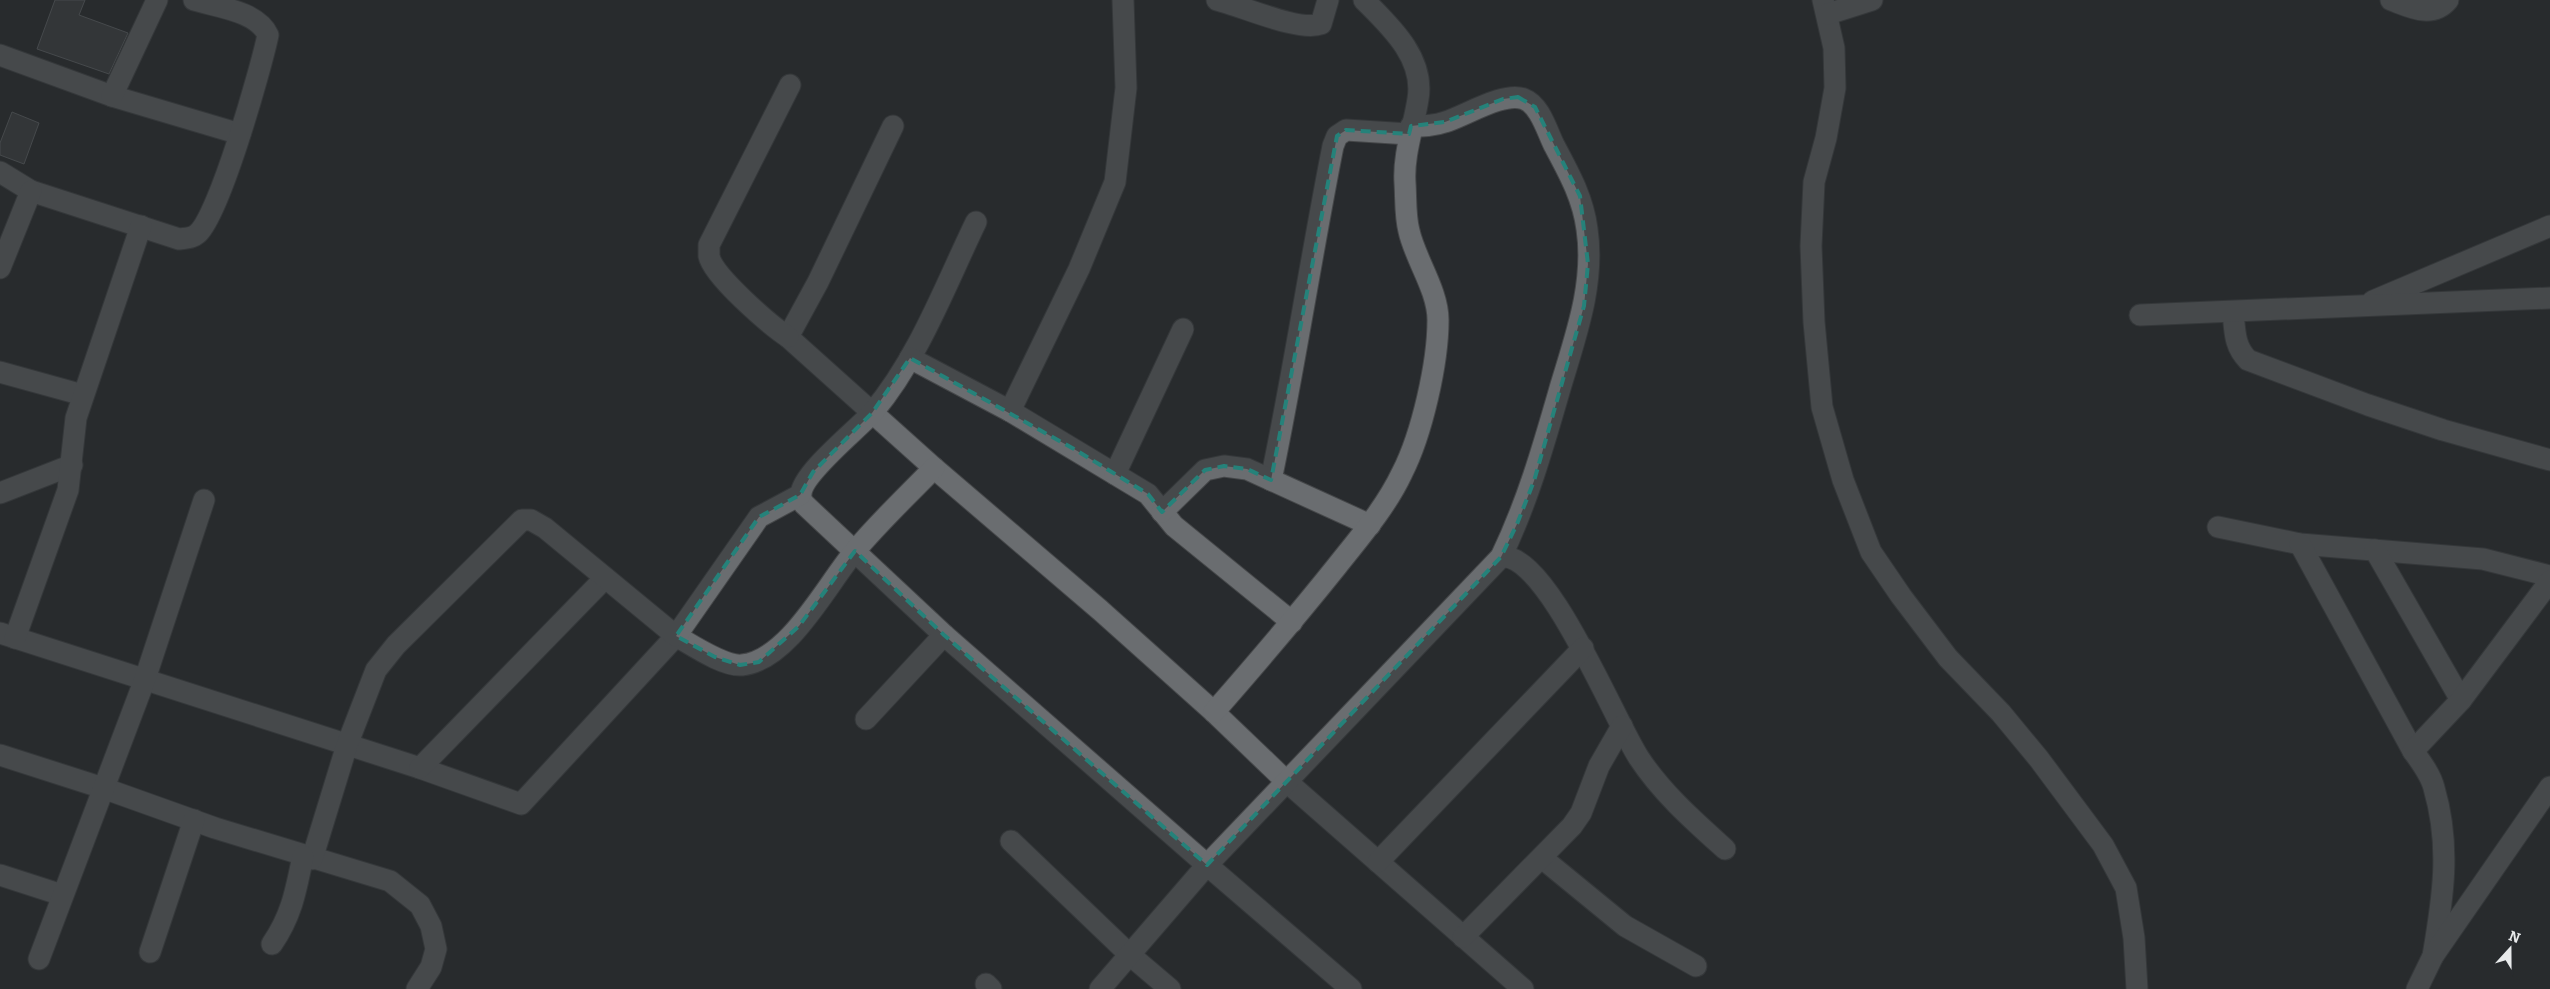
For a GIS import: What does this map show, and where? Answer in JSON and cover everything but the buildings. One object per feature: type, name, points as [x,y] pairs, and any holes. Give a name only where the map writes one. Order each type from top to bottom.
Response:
[{"type":"street","points":[[112,96],[157,0]]},
{"type":"street","points":[[0,172],[30,190],[179,239],[191,238],[198,234],[205,224],[227,172],[240,134],[268,35],[264,27],[256,19],[194,0]]},
{"type":"street","points":[[1010,411],[1075,278],[1115,182],[1126,88],[1123,0]]},
{"type":"street","points":[[1230,2],[1297,25],[1312,27],[1321,24],[1328,0]]},
{"type":"street","points":[[1214,712],[1292,622],[1370,525],[1402,473],[1419,428],[1433,368],[1438,318],[1428,280],[1409,232],[1404,179],[1410,130],[1418,98],[1419,75],[1398,34],[1364,0]]},
{"type":"street","points":[[1872,0],[1825,7],[1834,48],[1835,88],[1826,138],[1814,182],[1811,246],[1814,322],[1822,407],[1843,480],[1871,552],[1901,596],[1948,658],[2001,713],[2039,759],[2103,845],[2126,888],[2134,938],[2137,989]]},
{"type":"street","points":[[2391,0],[2425,11],[2436,10],[2448,0]]},
{"type":"street","points":[[0,55],[112,96],[240,134]]},
{"type":"street","points":[[790,85],[709,245],[709,258],[717,271],[766,323],[788,337],[934,468],[1214,712],[1286,781],[1523,989]]},
{"type":"street","points":[[1100,989],[1207,865],[1501,557],[1517,524],[1534,481],[1584,306],[1588,264],[1587,230],[1580,196],[1535,107],[1526,99],[1518,97],[1503,99],[1432,126],[1410,130],[1346,130],[1337,136],[1333,146],[1307,277],[1287,406],[1271,480]]},
{"type":"street","points":[[788,337],[818,282],[893,126]]},
{"type":"street","points":[[0,268],[4,244],[30,190]]},
{"type":"street","points":[[976,222],[899,379],[872,413],[813,472],[802,487],[800,495],[804,504],[944,635],[1351,989]]},
{"type":"street","points":[[141,226],[76,418],[68,490],[7,636],[420,768],[521,804],[676,636],[759,517],[800,495]]},
{"type":"street","points":[[2359,306],[2550,226]]},
{"type":"street","points":[[2140,315],[2550,298]]},
{"type":"street","points":[[2233,312],[2235,341],[2240,352],[2248,360],[2368,405],[2443,430],[2550,460]]},
{"type":"street","points":[[1114,474],[1183,328]]},
{"type":"street","points":[[910,358],[1010,411],[1148,494],[1174,526],[1292,622]]},
{"type":"street","points":[[0,372],[84,395]]},
{"type":"street","points":[[0,494],[72,465]]},
{"type":"street","points":[[1162,512],[1205,470],[1224,466],[1247,469],[1370,525]]},
{"type":"street","points":[[272,944],[285,925],[291,910],[307,857],[346,745],[365,693],[376,670],[391,651],[522,520],[531,520],[545,528],[676,636],[714,657],[740,665],[759,662],[799,626],[855,551],[934,468]]},
{"type":"street","points":[[39,959],[145,679],[204,500]]},
{"type":"street","points":[[2218,527],[2300,544],[2483,559],[2550,576]]},
{"type":"street","points":[[2300,544],[2434,787],[2444,838],[2444,892],[2433,956]]},
{"type":"street","points":[[2375,550],[2461,700]]},
{"type":"street","points":[[1501,557],[1508,556],[1518,559],[1531,570],[1583,648],[1638,758],[1676,804],[1725,849]]},
{"type":"street","points":[[420,768],[605,578]]},
{"type":"street","points":[[2413,752],[2461,700],[2550,581]]},
{"type":"street","points":[[866,719],[944,635]]},
{"type":"street","points":[[1378,862],[1583,648]]},
{"type":"street","points":[[1463,937],[1572,826],[1581,813],[1599,766],[1622,726]]},
{"type":"street","points":[[0,755],[307,857],[390,882],[420,905],[431,926],[436,949],[431,967],[417,989]]},
{"type":"street","points":[[2417,989],[2433,956],[2550,787]]},
{"type":"street","points":[[150,952],[194,820]]},
{"type":"street","points":[[1011,841],[1130,955],[1170,989]]},
{"type":"street","points":[[1542,858],[1625,926],[1696,966]]},
{"type":"street","points":[[0,875],[62,895]]},
{"type":"highlighted area","points":[[1518,97],[1535,107],[1580,196],[1588,264],[1584,306],[1534,481],[1517,524],[1501,557],[1207,865],[944,635],[855,551],[799,626],[759,662],[740,665],[715,657],[676,636],[759,517],[800,495],[813,472],[872,413],[910,358],[1074,449],[1148,494],[1162,512],[1205,470],[1224,466],[1247,469],[1271,480],[1337,136],[1346,130],[1409,134],[1411,126],[1445,122],[1503,99]]}]
